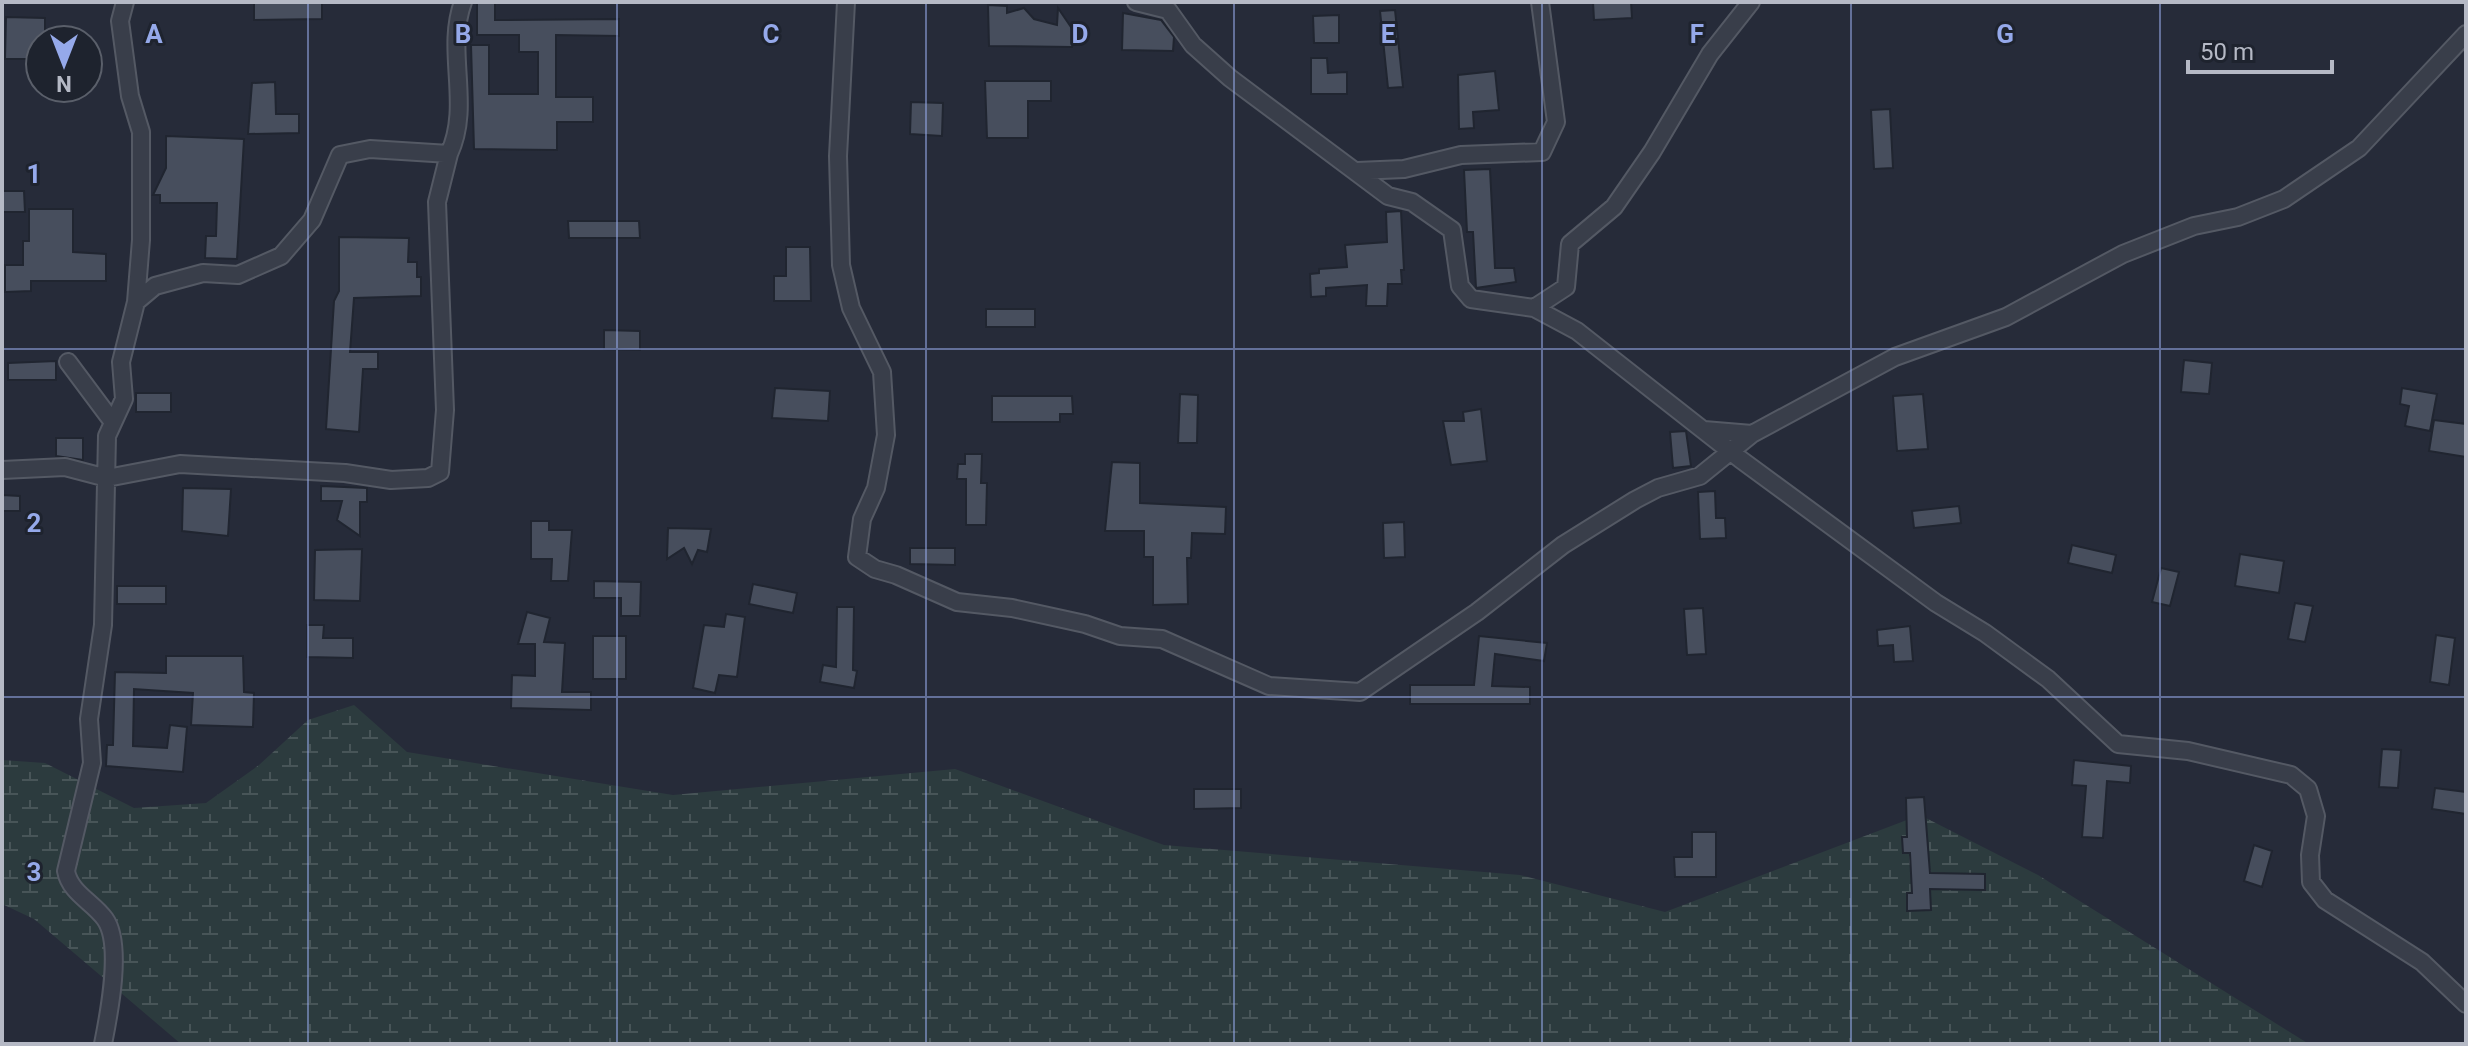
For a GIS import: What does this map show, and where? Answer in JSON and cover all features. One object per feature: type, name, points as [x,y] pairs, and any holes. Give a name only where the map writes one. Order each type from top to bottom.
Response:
[{"type":"street","points":[[103,1044],[114,948],[113,931],[104,917],[68,883],[66,871],[92,763],[89,719],[103,625],[107,436],[124,399],[121,362],[136,302],[141,144],[139,118],[130,96],[120,21],[125,2]]},
{"type":"street","points":[[2,470],[65,467],[107,478],[180,464],[345,473],[391,480],[428,478],[440,472],[445,410],[437,202],[459,129],[455,39],[463,2]]},
{"type":"street","points":[[846,2],[838,156],[841,265],[851,308],[882,372],[886,435],[876,488],[862,519],[857,557],[875,569],[957,602],[1012,608],[1085,624],[1120,636],[1162,639],[1269,686],[1355,694],[1477,612],[1563,545],[1646,494],[1700,476],[1752,434],[1895,357],[2006,317],[2123,254],[2194,226],[2238,217],[2284,199],[2359,148],[2466,34]]},
{"type":"street","points":[[1136,2],[1168,10],[1193,45],[1230,78],[1388,196],[1412,202],[1452,230],[1460,286],[1471,299],[1534,308],[1577,331],[1731,451],[1936,603],[1985,633],[2048,679],[2118,744],[2188,751],[2291,775],[2308,789],[2316,816],[2310,855],[2311,882],[2325,900],[2422,962],[2466,1004]]},
{"type":"street","points":[[1357,171],[1404,169],[1461,155],[1542,152],[1556,122],[1540,2]]},
{"type":"street","points":[[1534,308],[1566,287],[1570,244],[1614,207],[1652,152],[1710,54],[1751,2]]},
{"type":"street","points":[[136,302],[155,286],[203,273],[238,275],[281,256],[312,220],[340,155],[370,149],[449,154]]},
{"type":"street","points":[[68,362],[112,421]]},
{"type":"street","points":[[1704,430],[1752,434]]},
{"type":"green space","points":[[354,705],[407,752],[673,795],[955,769],[1164,845],[1520,875],[1665,912],[1920,815],[2038,875],[2309,1044],[181,1044],[34,919],[2,904],[2,760],[45,763],[134,808],[206,803],[259,765],[308,720]]},
{"type":"building","points":[[254,2],[322,2],[322,19],[254,20]]},
{"type":"building","points":[[477,2],[495,2],[495,20],[619,19],[619,36],[556,35],[556,97],[593,97],[593,122],[557,122],[557,150],[474,149],[471,45],[489,45],[489,94],[538,94],[538,52],[519,52],[519,35],[477,35]]},
{"type":"building","points":[[1593,2],[1631,2],[1632,18],[1594,20]]},
{"type":"building","points":[[988,5],[1007,6],[1007,13],[1024,8],[1034,19],[1057,25],[1058,8],[1075,33],[1072,47],[989,46]]},
{"type":"building","points":[[1395,10],[1403,87],[1388,88],[1380,11]]},
{"type":"building","points":[[1123,13],[1161,20],[1174,37],[1173,51],[1122,50]]},
{"type":"building","points":[[1339,15],[1339,43],[1314,43],[1313,16]]},
{"type":"building","points":[[6,17],[45,18],[45,24],[24,24],[24,59],[5,59]]},
{"type":"building","points":[[1311,58],[1327,58],[1328,73],[1347,72],[1347,94],[1311,94]]},
{"type":"building","points":[[1495,71],[1499,110],[1473,112],[1474,128],[1459,129],[1458,75]]},
{"type":"building","points":[[985,81],[1051,81],[1051,101],[1028,101],[1028,138],[987,138]]},
{"type":"building","points":[[275,82],[276,114],[299,114],[299,133],[248,134],[252,83]]},
{"type":"building","points":[[911,102],[943,103],[942,136],[910,134]]},
{"type":"building","points":[[1890,109],[1893,168],[1874,169],[1871,110]]},
{"type":"building","points":[[166,136],[244,139],[237,259],[205,258],[206,236],[216,236],[217,203],[160,203],[160,195],[153,195],[166,168]]},
{"type":"building","points":[[1490,169],[1495,268],[1514,268],[1516,282],[1476,288],[1473,232],[1467,232],[1464,170]]},
{"type":"building","points":[[2,191],[24,191],[25,212],[2,212]]},
{"type":"building","points":[[29,209],[73,209],[73,252],[106,254],[106,281],[31,281],[31,291],[5,292],[5,265],[23,265],[23,241],[29,241]]},
{"type":"building","points":[[1401,211],[1402,284],[1388,284],[1387,306],[1366,306],[1367,285],[1326,288],[1326,296],[1311,297],[1310,274],[1319,273],[1319,269],[1347,267],[1345,245],[1387,242],[1386,212]]},
{"type":"building","points":[[568,221],[639,221],[640,238],[569,238]]},
{"type":"building","points":[[339,237],[409,238],[408,262],[417,262],[417,277],[421,277],[421,296],[354,298],[350,352],[378,352],[378,369],[363,369],[359,432],[326,429],[334,301],[339,291]]},
{"type":"building","points":[[786,247],[810,247],[811,301],[774,301],[774,276],[786,276]]},
{"type":"building","points":[[986,309],[1035,309],[1035,327],[986,327]]},
{"type":"building","points":[[604,330],[640,331],[640,350],[604,349]]},
{"type":"building","points":[[2184,360],[2212,363],[2209,394],[2181,392]]},
{"type":"building","points":[[56,361],[56,380],[8,380],[8,363]]},
{"type":"building","points":[[775,388],[830,391],[828,421],[772,418]]},
{"type":"building","points":[[2402,388],[2437,394],[2430,431],[2405,426],[2409,406],[2400,404]]},
{"type":"building","points":[[136,393],[171,393],[171,412],[136,412]]},
{"type":"building","points":[[1180,394],[1198,395],[1197,443],[1178,443]]},
{"type":"building","points":[[1923,394],[1928,449],[1897,451],[1893,396]]},
{"type":"building","points":[[992,396],[1072,396],[1073,414],[1060,414],[1060,422],[992,422]]},
{"type":"building","points":[[1481,409],[1487,461],[1451,465],[1443,421],[1464,421],[1463,412]]},
{"type":"building","points":[[2434,420],[2466,424],[2466,457],[2429,451]]},
{"type":"building","points":[[1686,431],[1691,466],[1673,468],[1670,432]]},
{"type":"building","points":[[56,438],[83,438],[83,460],[56,456]]},
{"type":"building","points":[[965,454],[982,454],[981,483],[987,483],[986,525],[966,525],[966,479],[957,479],[958,464],[965,464]]},
{"type":"building","points":[[1112,462],[1140,463],[1140,503],[1226,507],[1225,534],[1192,533],[1191,558],[1187,558],[1188,604],[1153,605],[1153,557],[1144,557],[1144,531],[1105,531]]},
{"type":"building","points":[[321,486],[367,488],[367,502],[360,502],[360,536],[337,520],[342,501],[321,501]]},
{"type":"building","points":[[183,488],[231,489],[228,536],[182,531]]},
{"type":"building","points":[[1715,491],[1716,518],[1725,518],[1726,538],[1700,539],[1698,492]]},
{"type":"building","points":[[2,495],[20,496],[20,511],[2,511]]},
{"type":"building","points":[[1959,506],[1961,523],[1914,528],[1912,511]]},
{"type":"building","points":[[531,521],[549,521],[549,530],[572,530],[568,581],[551,581],[552,559],[531,559]]},
{"type":"building","points":[[1404,522],[1405,557],[1384,558],[1383,523]]},
{"type":"building","points":[[668,528],[711,529],[707,552],[698,550],[692,564],[684,548],[667,559]]},
{"type":"building","points":[[2072,545],[2116,555],[2112,573],[2068,563]]},
{"type":"building","points":[[910,548],[955,548],[955,565],[910,564]]},
{"type":"building","points":[[362,549],[360,601],[314,600],[315,550]]},
{"type":"building","points":[[2240,554],[2284,561],[2279,593],[2235,586]]},
{"type":"building","points":[[2161,568],[2179,572],[2170,606],[2152,602]]},
{"type":"building","points":[[594,581],[641,582],[640,616],[621,616],[621,598],[594,598]]},
{"type":"building","points":[[753,584],[797,593],[793,613],[749,604]]},
{"type":"building","points":[[117,586],[166,586],[166,604],[117,604]]},
{"type":"building","points":[[2295,603],[2313,606],[2305,642],[2288,639]]},
{"type":"building","points":[[837,607],[854,607],[853,670],[857,671],[854,688],[820,682],[823,665],[836,667]]},
{"type":"building","points":[[1703,608],[1706,654],[1687,655],[1684,609]]},
{"type":"building","points":[[527,612],[550,618],[544,642],[565,643],[562,692],[591,692],[591,710],[511,708],[512,675],[535,676],[535,644],[518,644]]},
{"type":"building","points":[[726,614],[745,617],[737,677],[719,675],[715,693],[693,688],[704,625],[724,627]]},
{"type":"building","points":[[307,625],[324,625],[323,638],[353,638],[353,658],[307,657]]},
{"type":"building","points":[[1910,626],[1913,661],[1894,662],[1893,645],[1878,646],[1877,630]]},
{"type":"building","points":[[2436,635],[2455,638],[2449,685],[2430,682]]},
{"type":"building","points":[[593,636],[626,636],[626,679],[593,679]]},
{"type":"building","points":[[1479,636],[1547,643],[1544,661],[1495,654],[1492,686],[1530,687],[1530,704],[1410,704],[1410,685],[1474,685]]},
{"type":"building","points":[[166,656],[243,656],[244,692],[254,693],[253,727],[191,725],[193,693],[134,689],[133,746],[167,748],[170,725],[187,727],[183,772],[106,766],[107,745],[113,745],[115,672],[166,673]]},
{"type":"building","points":[[2382,749],[2401,750],[2398,788],[2379,787]]},
{"type":"building","points":[[2074,760],[2131,766],[2130,783],[2107,781],[2103,838],[2082,837],[2086,786],[2072,785]]},
{"type":"building","points":[[2435,788],[2466,792],[2466,814],[2432,809]]},
{"type":"building","points":[[1194,789],[1241,789],[1241,808],[1194,809]]},
{"type":"building","points":[[1924,797],[1930,873],[1985,874],[1985,890],[1930,889],[1931,910],[1907,911],[1907,893],[1912,893],[1910,853],[1903,853],[1902,837],[1907,837],[1906,798]]},
{"type":"building","points":[[1692,832],[1716,832],[1716,877],[1675,877],[1674,857],[1692,857]]},
{"type":"building","points":[[2254,845],[2272,851],[2262,887],[2244,881]]}]
